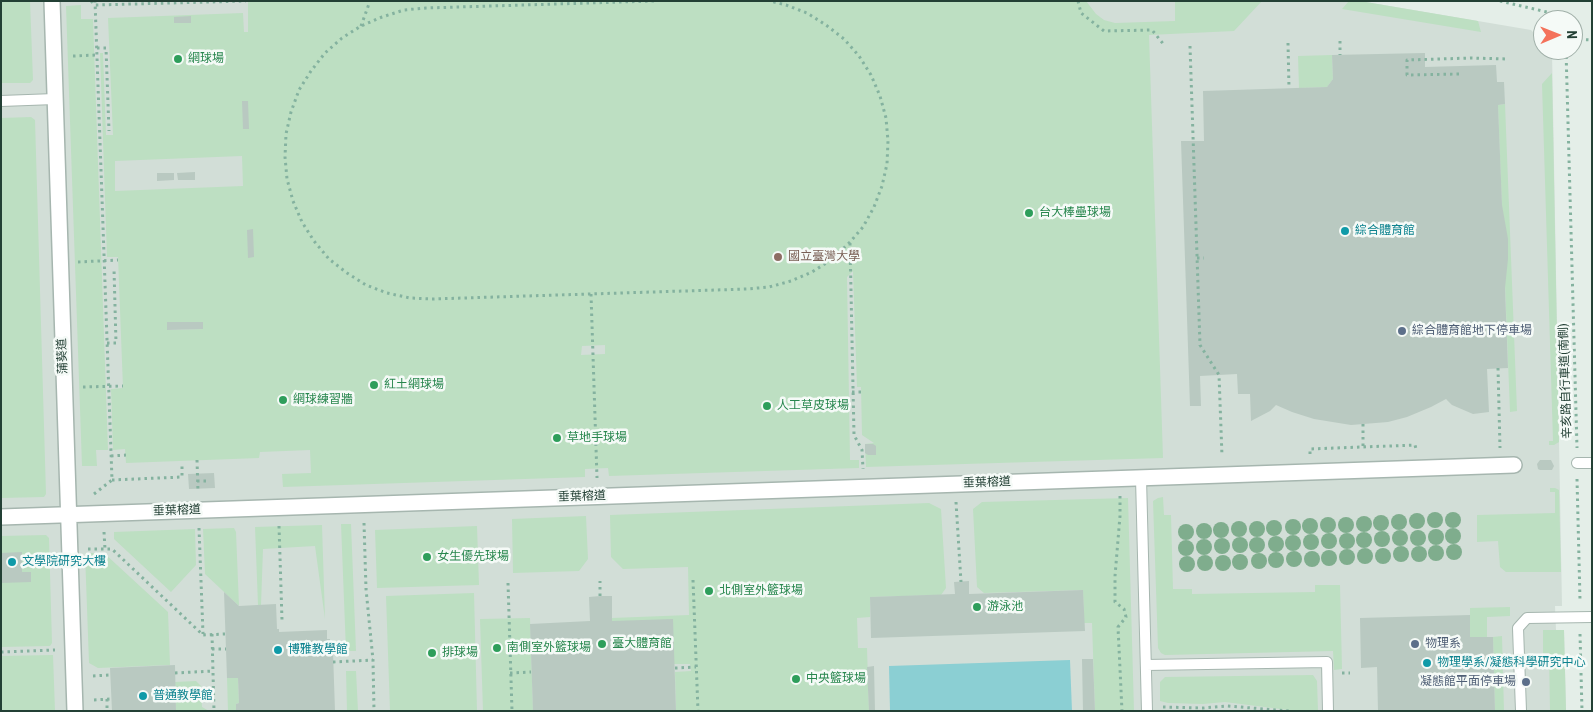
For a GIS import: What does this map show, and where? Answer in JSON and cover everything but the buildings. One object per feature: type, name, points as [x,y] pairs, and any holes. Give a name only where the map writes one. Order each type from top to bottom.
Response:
[{"type":"street","name":"蒲葵道","points":[[52,1],[75,711]]},
{"type":"street","name":"垂葉榕道","points":[[1,517],[1508,465]]},
{"type":"lane","points":[[1,101],[55,99]]},
{"type":"lane","points":[[1577,463],[1592,463]]},
{"type":"lane","points":[[1141,478],[1147,708]]},
{"type":"lane","points":[[1521,711],[1518,628],[1527,618],[1592,617]]},
{"type":"lane","points":[[1146,665],[1326,662],[1328,711]]},
{"type":"path","points":[[91,1],[95,3],[246,1]]},
{"type":"path","points":[[361,26],[370,1]]},
{"type":"path","points":[[654,1],[548,3],[404,10],[382,16],[342,38],[315,65],[299,90],[286,134],[285,157],[287,179],[293,201],[302,222],[314,241],[335,264],[366,285],[410,298],[432,299],[747,289],[769,287],[791,281],[812,272],[831,260],[850,242],[874,207],[886,171],[888,141],[886,118],[880,96],[871,75],[859,56],[844,39],[807,13],[770,1]]},
{"type":"path","points":[[1078,1],[1081,13],[1104,30],[1152,30],[1165,46]]},
{"type":"path","points":[[1500,1],[1520,3],[1541,10]]},
{"type":"path","points":[[95,3],[112,480]]},
{"type":"path","points":[[1340,42],[1340,55]]},
{"type":"path","points":[[1288,43],[1289,88]]},
{"type":"path","points":[[1190,46],[1200,345],[1219,375],[1222,475]]},
{"type":"path","points":[[97,48],[106,48],[109,130]]},
{"type":"path","points":[[1460,74],[1408,75],[1407,60],[1508,59]]},
{"type":"path","name":"辛亥路自行車道(南側)","points":[[1566,60],[1582,711]]},
{"type":"path","points":[[850,242],[854,435],[862,450],[863,487]]},
{"type":"path","points":[[1197,258],[1204,258]]},
{"type":"path","points":[[60,262],[118,260]]},
{"type":"path","points":[[107,343],[116,343],[114,269]]},
{"type":"path","points":[[591,294],[598,496]]},
{"type":"path","points":[[1498,368],[1508,465]]},
{"type":"path","points":[[64,388],[123,386]]},
{"type":"path","points":[[852,392],[861,392]]},
{"type":"path","points":[[1363,424],[1364,447]]},
{"type":"path","points":[[1318,449],[1408,446]]},
{"type":"path","points":[[111,456],[126,455]]},
{"type":"path","points":[[197,460],[203,635]]},
{"type":"path","points":[[69,514],[112,480],[182,477],[182,466]]},
{"type":"path","points":[[1119,478],[1120,516],[1115,576],[1115,602],[1124,609],[1126,617],[1118,627],[1122,711]]},
{"type":"path","points":[[198,481],[210,481]]},
{"type":"path","points":[[955,484],[961,582]]},
{"type":"path","points":[[364,505],[366,589],[373,660],[374,711]]},
{"type":"path","points":[[279,526],[282,620]]},
{"type":"path","points":[[70,550],[112,549],[203,635],[225,634]]},
{"type":"path","points":[[694,580],[698,711]]},
{"type":"path","points":[[600,581],[600,596]]},
{"type":"path","points":[[508,583],[512,711]]},
{"type":"path","points":[[212,634],[214,711]]},
{"type":"path","points":[[212,649],[226,649]]},
{"type":"path","points":[[1,652],[73,650]]},
{"type":"path","points":[[333,662],[373,660]]},
{"type":"path","points":[[674,668],[696,667]]},
{"type":"path","points":[[175,673],[213,671]]},
{"type":"path","points":[[510,673],[531,672]]},
{"type":"path","points":[[107,699],[107,711]]},
{"type":"path","points":[[1147,708],[1227,706],[1289,711]]},
{"type":"shaded area","name":"國立臺灣大學","points":[[1,1],[1360,1],[1531,30],[1533,32],[1533,60],[1552,60],[1562,606],[1555,606],[1556,630],[1564,630],[1566,711],[1,711]]},
{"type":"green space","points":[[1,1],[30,1],[33,80],[30,83],[1,83]]},
{"type":"green space","points":[[248,1],[1086,1],[1096,14],[1104,20],[1115,23],[1175,21],[1175,1],[1262,1],[1234,31],[1149,35],[1163,458],[866,467],[865,444],[874,443],[862,435],[861,387],[857,387],[853,271],[847,277],[850,460],[859,460],[859,468],[609,476],[608,468],[585,469],[585,477],[283,487],[282,474],[311,473],[310,450],[260,452],[259,458],[126,463],[125,449],[113,450],[111,389],[123,388],[118,257],[107,257],[100,53],[103,53],[106,135],[113,135],[108,18],[243,13],[244,32],[248,32]],"holes":[[[242,156],[243,186],[115,191],[115,161]],[[167,322],[203,322],[203,329],[168,330]],[[605,345],[605,354],[581,355],[582,346]]]},
{"type":"green space","points":[[1349,1],[1360,1],[1478,21],[1481,32],[1342,9]]},
{"type":"green space","points":[[81,5],[81,19],[93,19],[108,450],[96,450],[97,466],[82,466],[66,6]]},
{"type":"green space","points":[[1332,55],[1333,79],[1327,87],[1299,88],[1298,56]]},
{"type":"green space","points":[[1552,73],[1559,442],[1549,445],[1549,441],[1553,441],[1542,84]]},
{"type":"green space","points":[[1505,104],[1517,411],[1510,412],[1498,105]]},
{"type":"green space","points":[[31,117],[35,120],[46,494],[44,497],[1,498],[1,118]]},
{"type":"green space","points":[[1550,488],[1559,490],[1561,572],[1506,572],[1500,567],[1498,541],[1477,542],[1477,515],[1555,513],[1555,492],[1550,492]]},
{"type":"green space","points":[[1163,497],[1164,515],[1171,515],[1173,589],[1192,589],[1192,594],[1315,592],[1315,585],[1340,585],[1342,669],[1334,670],[1333,651],[1165,655],[1161,653],[1158,648],[1153,501]]},
{"type":"green space","points":[[1128,498],[1134,711],[1095,711],[1092,623],[1084,623],[1083,590],[984,593],[977,587],[973,509],[982,502]]},
{"type":"green space","points":[[929,503],[941,509],[946,588],[941,595],[870,597],[870,617],[857,618],[858,648],[867,648],[869,711],[676,711],[675,672],[691,671],[690,664],[674,664],[612,621],[612,618],[689,615],[688,567],[623,569],[611,557],[610,515]]},
{"type":"green space","points":[[586,516],[588,559],[579,571],[513,573],[512,519]]},
{"type":"green space","points":[[341,524],[351,524],[356,651],[346,651]]},
{"type":"green space","points":[[322,525],[325,619],[315,546],[263,549],[261,605],[258,605],[255,527]]},
{"type":"green space","name":"女生優先球場","points":[[477,526],[479,585],[377,588],[375,530]]},
{"type":"green space","points":[[234,528],[236,532],[239,606],[205,574],[203,529]]},
{"type":"green space","points":[[195,529],[196,565],[171,592],[114,539],[114,532]]},
{"type":"green space","points":[[46,535],[49,538],[52,643],[50,646],[1,647],[1,536]]},
{"type":"green space","points":[[85,553],[104,553],[168,612],[170,665],[98,668],[89,663]]},
{"type":"green space","name":"排球場","points":[[474,593],[477,711],[390,711],[386,596]]},
{"type":"green space","points":[[1510,607],[1510,616],[1487,617],[1487,637],[1470,637],[1470,608]]},
{"type":"green space","name":"南側室外籃球場","points":[[530,618],[533,711],[483,711],[480,619]]},
{"type":"green space","points":[[1543,630],[1564,630],[1566,711],[1550,711],[1549,653],[1543,653]]},
{"type":"green space","points":[[1502,636],[1504,711],[1495,711],[1493,637]]},
{"type":"green space","points":[[53,655],[55,711],[1,711],[1,656]]},
{"type":"green space","points":[[346,671],[356,671],[358,711],[347,711]]},
{"type":"green space","points":[[1313,675],[1317,681],[1318,711],[1296,711],[1225,702],[1203,704],[1160,701],[1160,682],[1165,677]]},
{"type":"green space","points":[[227,678],[238,678],[239,703],[236,704],[236,711],[228,711]]},
{"type":"green space","points":[[196,681],[201,686],[202,707],[209,711],[176,711],[175,682]]},
{"type":"water","points":[[1070,660],[1072,711],[890,711],[889,666]]},
{"type":"place","name":"網球場","points":[[178,59]]},
{"type":"place","name":"台大棒壘球場","points":[[1029,213]]},
{"type":"place","name":"綜合體育館","points":[[1345,231]]},
{"type":"place","name":"國立臺灣大學","points":[[778,257]]},
{"type":"place","name":"綜合體育館地下停車場","points":[[1402,331]]},
{"type":"place","name":"紅土網球場","points":[[374,385]]},
{"type":"place","name":"網球練習牆","points":[[283,400]]},
{"type":"place","name":"人工草皮球場","points":[[767,406]]},
{"type":"place","name":"草地手球場","points":[[557,438]]},
{"type":"place","name":"女生優先球場","points":[[427,557]]},
{"type":"place","name":"文學院研究大樓","points":[[12,562]]},
{"type":"place","name":"北側室外籃球場","points":[[709,591]]},
{"type":"place","name":"游泳池","points":[[977,607]]},
{"type":"place","name":"臺大體育館","points":[[602,644]]},
{"type":"place","name":"物理系","points":[[1415,644]]},
{"type":"place","name":"南側室外籃球場","points":[[497,648]]},
{"type":"place","name":"博雅教學館","points":[[278,650]]},
{"type":"place","name":"排球場","points":[[432,653]]},
{"type":"place","name":"物理學系/凝態科學研究中心","points":[[1427,663]]},
{"type":"place","name":"中央籃球場","points":[[796,679]]},
{"type":"place","name":"凝態館平面停車場","points":[[1526,682]]},
{"type":"place","name":"普通教學館","points":[[143,696]]}]
